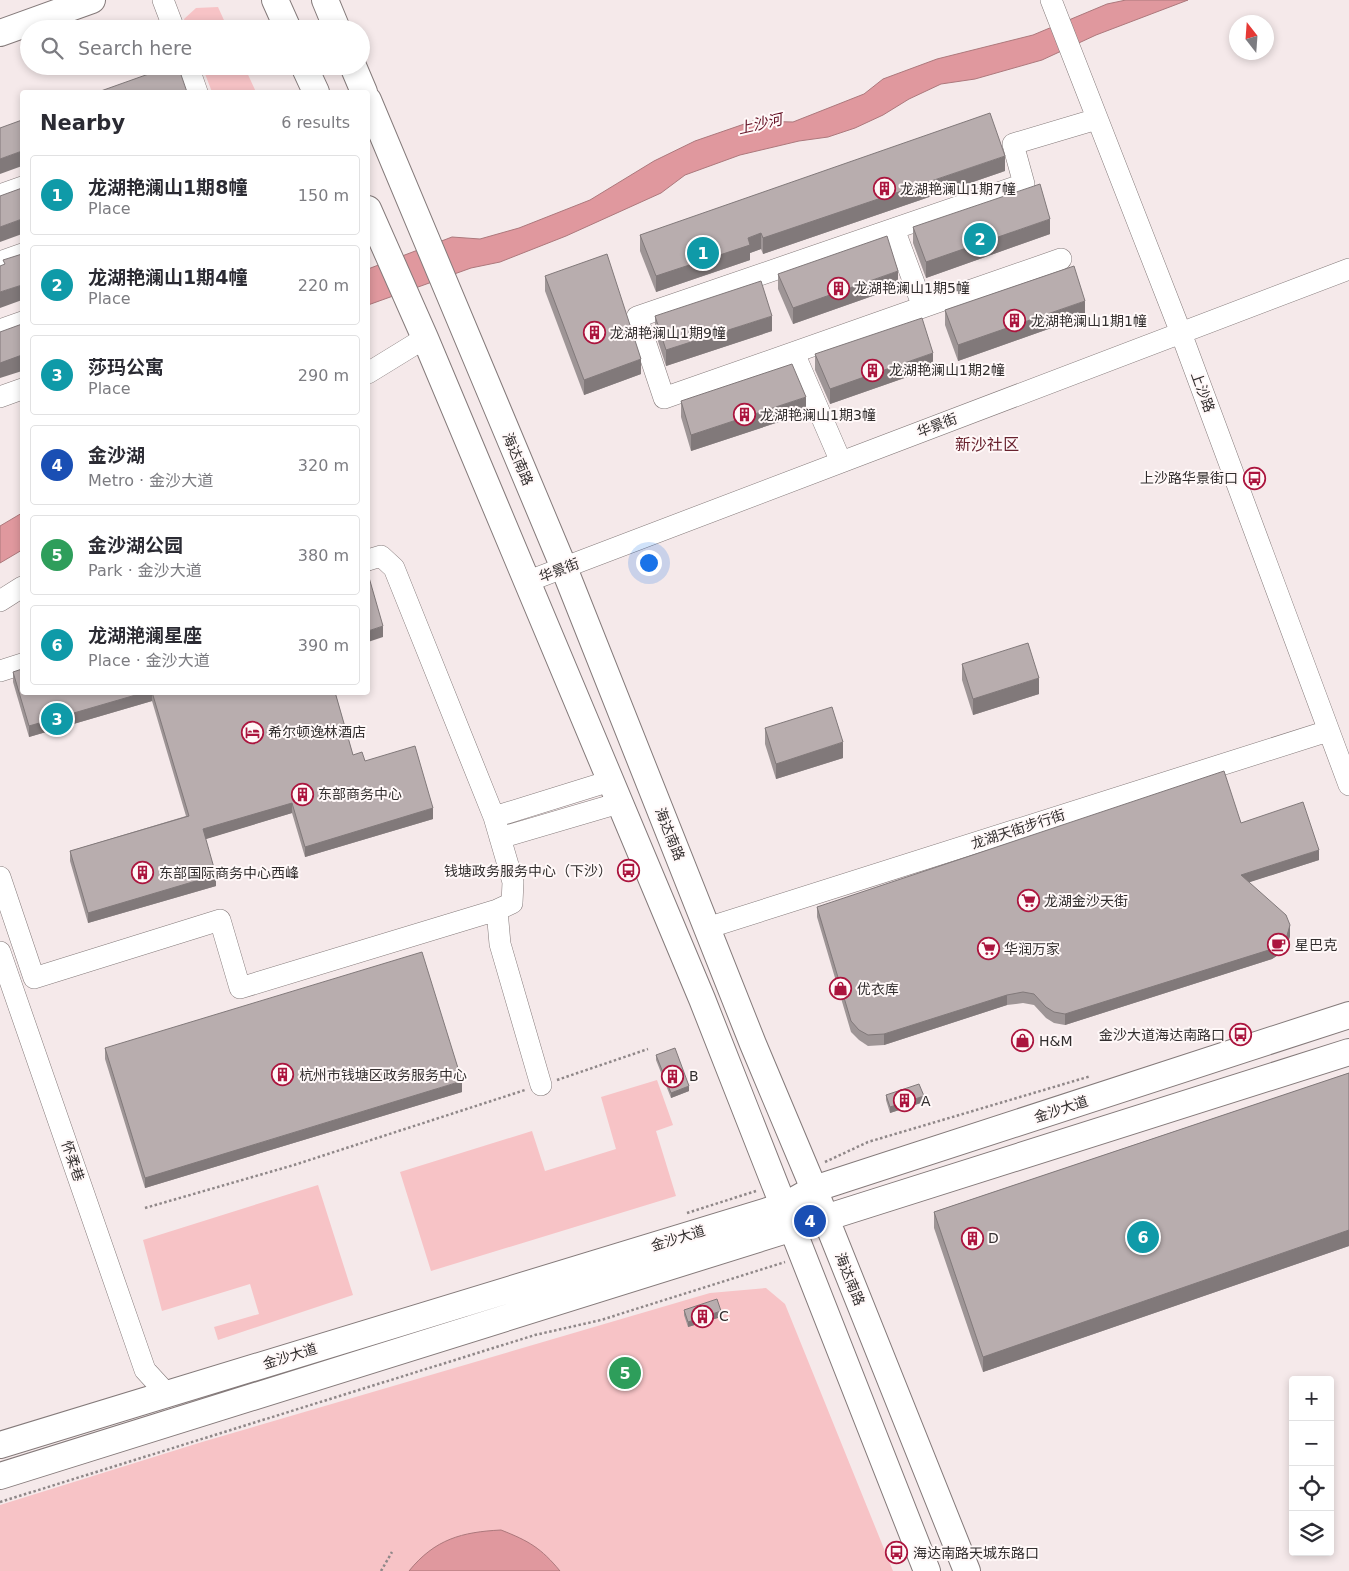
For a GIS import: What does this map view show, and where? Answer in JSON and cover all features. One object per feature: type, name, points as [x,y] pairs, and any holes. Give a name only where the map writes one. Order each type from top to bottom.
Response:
[{"type":"main road","points":[[36,20],[92,0]]},
{"type":"main road","points":[[275,0],[284,20]]},
{"type":"main road","points":[[325,0],[334,20]]},
{"type":"main road","points":[[0,33],[20,26]]},
{"type":"main road","points":[[308,75],[315,90]]},
{"type":"main road","points":[[357,75],[363,90]]},
{"type":"main road","name":"海达南路","points":[[370,105],[564,568],[707,928],[967,1571]]},
{"type":"main road","points":[[370,214],[425,338],[702,999],[927,1571]]},
{"type":"main road","name":"金沙大道","points":[[0,1476],[784,1206],[810,1180],[1349,1015]]},
{"type":"main road","name":"金沙大道","points":[[0,1445],[784,1206],[825,1218],[1349,1052]]},
{"type":"street","points":[[163,0],[171,20]]},
{"type":"street","name":"上沙路","points":[[1059,7],[1349,746]]},
{"type":"street","name":"上沙路","points":[[1076,53],[1097,119],[1186,331],[1328,731],[1349,785]]},
{"type":"street","points":[[191,75],[197,90]]},
{"type":"street","points":[[1060,259],[664,398],[637,317],[1024,184],[1013,144],[1097,119]]},
{"type":"street","points":[[0,195],[20,188]]},
{"type":"street","points":[[894,229],[923,307]]},
{"type":"street","points":[[0,262],[20,255]]},
{"type":"street","name":"华景街","points":[[526,582],[1349,269]]},
{"type":"street","points":[[0,330],[20,323]]},
{"type":"street","points":[[370,372],[425,338]]},
{"type":"street","points":[[794,353],[841,462]]},
{"type":"street","points":[[0,397],[20,390]]},
{"type":"street","points":[[0,877],[34,978],[220,920],[240,988],[497,910],[512,902],[513,882],[494,817],[394,568],[381,556],[370,559]]},
{"type":"street","points":[[0,601],[20,588]]},
{"type":"street","points":[[0,671],[20,665]]},
{"type":"street","name":"龙湖天街步行街","points":[[707,928],[1328,731]]},
{"type":"street","points":[[494,817],[615,792]]},
{"type":"street","points":[[500,838],[615,792]]},
{"type":"street","points":[[497,910],[500,944],[541,1085]]},
{"type":"street","name":"怀柔巷","points":[[0,952],[145,1370],[167,1394]]},
{"type":"street","points":[[135,1404],[145,1370]]},
{"type":"path","points":[[145,1208],[294,1165],[648,1049]]},
{"type":"path","points":[[810,1180],[868,1142],[1098,1074]]},
{"type":"path","points":[[685,1214],[784,1206]]},
{"type":"path","points":[[0,1502],[535,1335],[601,1320],[804,1256]]},
{"type":"path","points":[[381,1571],[392,1552]]},
{"type":"shaded area","points":[[218,7],[224,20],[184,20],[196,8]]},
{"type":"shaded area","points":[[205,75],[248,75],[255,90],[211,90]]},
{"type":"shaded area","points":[[657,1080],[673,1125],[656,1131],[676,1196],[431,1271],[400,1172],[532,1131],[545,1171],[616,1149],[601,1097]]},
{"type":"shaded area","points":[[318,1185],[353,1295],[218,1340],[214,1327],[259,1314],[250,1284],[162,1311],[143,1240]]},
{"type":"shaded area","points":[[766,1288],[785,1304],[893,1571],[0,1571],[0,1505],[202,1442],[710,1293]]},
{"type":"water","name":"上沙河","points":[[1126,0],[1188,0],[1096,35],[1042,60],[975,79],[941,84],[855,128],[828,137],[799,141],[740,155],[685,175],[661,193],[566,236],[500,262],[471,268],[370,304],[370,268],[452,237],[480,239],[519,228],[590,200],[654,161],[695,141],[753,121],[793,122],[864,94],[883,79],[937,59],[1033,35],[1107,4]]},
{"type":"water","points":[[20,514],[20,551],[0,563],[0,526]]},
{"type":"water","points":[[501,1530],[534,1546],[547,1556],[560,1571],[409,1571],[429,1551],[450,1539],[462,1535]]},
{"type":"building","points":[[146,75],[181,75],[186,90],[104,90]]},
{"type":"building","points":[[990,113],[1005,156],[763,238],[761,233],[748,238],[750,245],[656,276],[640,235]]},
{"type":"building","points":[[20,121],[20,152],[0,159],[0,128]]},
{"type":"building","points":[[1040,184],[1050,219],[926,262],[913,227]]},
{"type":"building","points":[[20,189],[20,220],[0,227],[0,196]]},
{"type":"building","points":[[887,236],[898,271],[793,308],[778,274]]},
{"type":"building","name":"龙湖艳澜山1期9幢","points":[[607,254],[641,359],[584,380],[545,276]]},
{"type":"building","points":[[20,255],[20,286],[0,292],[0,266],[5,264],[3,260]]},
{"type":"building","points":[[1074,266],[1085,301],[958,345],[945,310]]},
{"type":"building","points":[[761,281],[772,316],[666,350],[655,316]]},
{"type":"building","points":[[922,318],[933,353],[830,389],[815,354]]},
{"type":"building","points":[[20,325],[20,356],[0,363],[0,332]]},
{"type":"building","points":[[792,364],[806,397],[691,435],[681,401]]},
{"type":"building","points":[[370,581],[383,626],[370,630]]},
{"type":"building","points":[[1028,643],[1039,678],[973,699],[962,664]]},
{"type":"building","points":[[20,670],[20,695],[136,695],[29,726],[13,672]]},
{"type":"building","name":"东部商务中心","points":[[153,695],[336,695],[353,755],[362,752],[365,761],[415,746],[433,808],[305,847],[292,803],[203,829],[216,875],[88,913],[70,851],[189,816]]},
{"type":"building","points":[[832,707],[843,742],[776,764],[765,728]]},
{"type":"building","name":"龙湖金沙天街","points":[[1224,771],[1241,823],[1303,802],[1319,850],[1241,875],[1286,915],[1290,925],[1286,939],[1272,949],[1065,1014],[1054,1012],[1046,1007],[1034,994],[1023,992],[1007,995],[884,1034],[868,1035],[859,1030],[851,1021],[817,907]]},
{"type":"building","name":"杭州市钱塘区政务服务中心","points":[[422,952],[462,1081],[145,1178],[105,1048]]},
{"type":"building","name":"B","points":[[675,1048],[689,1086],[671,1093],[656,1055]]},
{"type":"building","points":[[1349,1073],[1349,1230],[983,1357],[934,1212]]},
{"type":"building","points":[[919,1084],[924,1096],[890,1107],[886,1095]]},
{"type":"building","points":[[717,1299],[721,1311],[688,1322],[684,1310]]},
{"type":"place","name":"龙湖艳澜山1期7幢","points":[[884,189]]},
{"type":"place","name":"龙湖艳澜山1期4幢","points":[[980,239]]},
{"type":"place","name":"龙湖艳澜山1期8幢","points":[[703,253]]},
{"type":"place","name":"龙湖艳澜山1期5幢","points":[[838,288]]},
{"type":"place","name":"龙湖艳澜山1期1幢","points":[[1015,321]]},
{"type":"place","name":"龙湖艳澜山1期9幢","points":[[594,333]]},
{"type":"place","name":"龙湖艳澜山1期2幢","points":[[873,370]]},
{"type":"place","name":"龙湖艳澜山1期3幢","points":[[744,415]]},
{"type":"place","name":"上沙路华景街口","points":[[1254,478]]},
{"type":"place","name":"莎玛公寓","points":[[57,719]]},
{"type":"place","name":"希尔顿逸林酒店","points":[[252,732]]},
{"type":"place","name":"东部商务中心","points":[[302,794]]},
{"type":"place","name":"钱塘政务服务中心（下沙）","points":[[628,871]]},
{"type":"place","name":"东部国际商务中心西峰","points":[[143,873]]},
{"type":"place","name":"龙湖金沙天街","points":[[1028,901]]},
{"type":"place","name":"星巴克","points":[[1279,945]]},
{"type":"place","name":"华润万家","points":[[988,949]]},
{"type":"place","name":"优衣库","points":[[841,989]]},
{"type":"place","name":"金沙大道海达南路口","points":[[1241,1035]]},
{"type":"place","name":"H&M","points":[[1023,1041]]},
{"type":"place","name":"杭州市钱塘区政务服务中心","points":[[283,1075]]},
{"type":"place","name":"B","points":[[673,1076]]},
{"type":"place","name":"A","points":[[905,1101]]},
{"type":"place","name":"金沙湖","points":[[810,1221]]},
{"type":"place","name":"龙湖滟澜星座","points":[[1143,1237]]},
{"type":"place","name":"D","points":[[972,1238]]},
{"type":"place","name":"C","points":[[703,1316]]},
{"type":"place","name":"金沙湖公园","points":[[625,1373]]},
{"type":"place","name":"海达南路天城东路口","points":[[897,1553]]},
{"type":"district","name":"新沙社区","points":[[987,444]]}]
